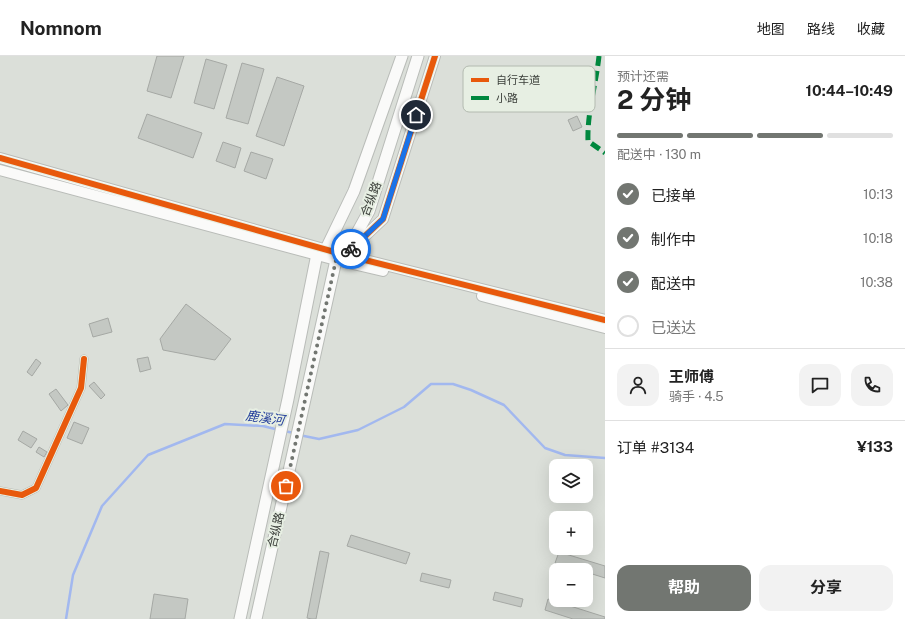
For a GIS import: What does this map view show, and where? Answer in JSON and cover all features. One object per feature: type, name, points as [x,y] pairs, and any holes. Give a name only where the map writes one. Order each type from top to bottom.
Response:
[{"type":"main road","name":"合纵路","points":[[240,619],[322,252],[354,191],[402,56]]},
{"type":"main road","name":"合纵路","points":[[256,619],[289,471],[341,258],[369,211],[418,56]]},
{"type":"street","points":[[341,258],[383,219],[435,56]]},
{"type":"street","points":[[0,158],[341,258],[605,328]]},
{"type":"street","points":[[0,170],[322,252]]},
{"type":"street","points":[[341,258],[605,320]]},
{"type":"street","points":[[0,491],[22,496],[36,488],[81,388],[84,359]]},
{"type":"building","points":[[157,56],[184,56],[171,98],[147,91]]},
{"type":"building","points":[[206,59],[227,65],[214,109],[194,103]]},
{"type":"building","points":[[242,63],[264,69],[248,124],[226,118]]},
{"type":"building","points":[[277,77],[304,86],[284,146],[256,136]]},
{"type":"building","points":[[147,114],[202,133],[193,158],[138,138]]},
{"type":"building","points":[[577,116],[582,127],[573,131],[568,120]]},
{"type":"building","points":[[223,142],[241,148],[235,168],[216,161]]},
{"type":"building","points":[[251,152],[273,159],[266,179],[244,171]]},
{"type":"building","points":[[186,304],[231,339],[215,360],[163,350],[160,339]]},
{"type":"building","points":[[108,318],[112,332],[93,337],[89,324]]},
{"type":"building","points":[[148,357],[151,369],[140,372],[137,359]]},
{"type":"building","points":[[36,359],[41,363],[32,376],[27,372]]},
{"type":"building","points":[[94,382],[105,395],[101,399],[89,386]]},
{"type":"building","points":[[56,389],[68,405],[61,411],[49,394]]},
{"type":"building","points":[[74,422],[89,428],[82,444],[67,438]]},
{"type":"building","points":[[23,431],[37,439],[31,448],[18,440]]},
{"type":"building","points":[[39,447],[47,452],[44,457],[36,452]]},
{"type":"building","points":[[351,535],[410,553],[406,564],[347,546]]},
{"type":"building","points":[[320,551],[329,553],[316,619],[312,619],[307,618]]},
{"type":"building","points":[[558,555],[569,555],[605,566],[605,578],[593,574],[593,563],[555,563]]},
{"type":"building","points":[[422,573],[451,580],[449,588],[420,581]]},
{"type":"building","points":[[495,592],[523,599],[521,607],[493,600]]},
{"type":"building","points":[[154,594],[188,599],[185,619],[150,619]]},
{"type":"building","points":[[548,599],[549,607],[573,607],[605,617],[605,619],[573,619],[545,610]]},
{"type":"waterway","name":"鹿溪河","points":[[299,435],[319,439],[358,430],[404,407],[431,384],[453,384],[471,390],[504,405],[545,448],[565,455],[605,458]]},
{"type":"waterway","name":"鹿溪河","points":[[66,619],[73,575],[102,506],[148,455],[225,424],[263,426],[279,430]]},
{"type":"waterway","name":"鹿溪河","points":[[284,431],[294,433]]},
{"type":"marked path","points":[[595,83],[599,56]]},
{"type":"marked path","points":[[590,112],[588,141],[605,153]]},
{"type":"cycle path","points":[[345,255],[383,219],[435,56]]},
{"type":"cycle path","points":[[0,158],[345,255],[605,320]]},
{"type":"cycle path","points":[[0,491],[22,495],[36,488],[81,388],[84,359]]},
{"type":"way so far","points":[[286,486],[306,402],[336,260],[345,255],[351,249]]},
{"type":"route","points":[[351,249],[383,219],[416,115]]}]
